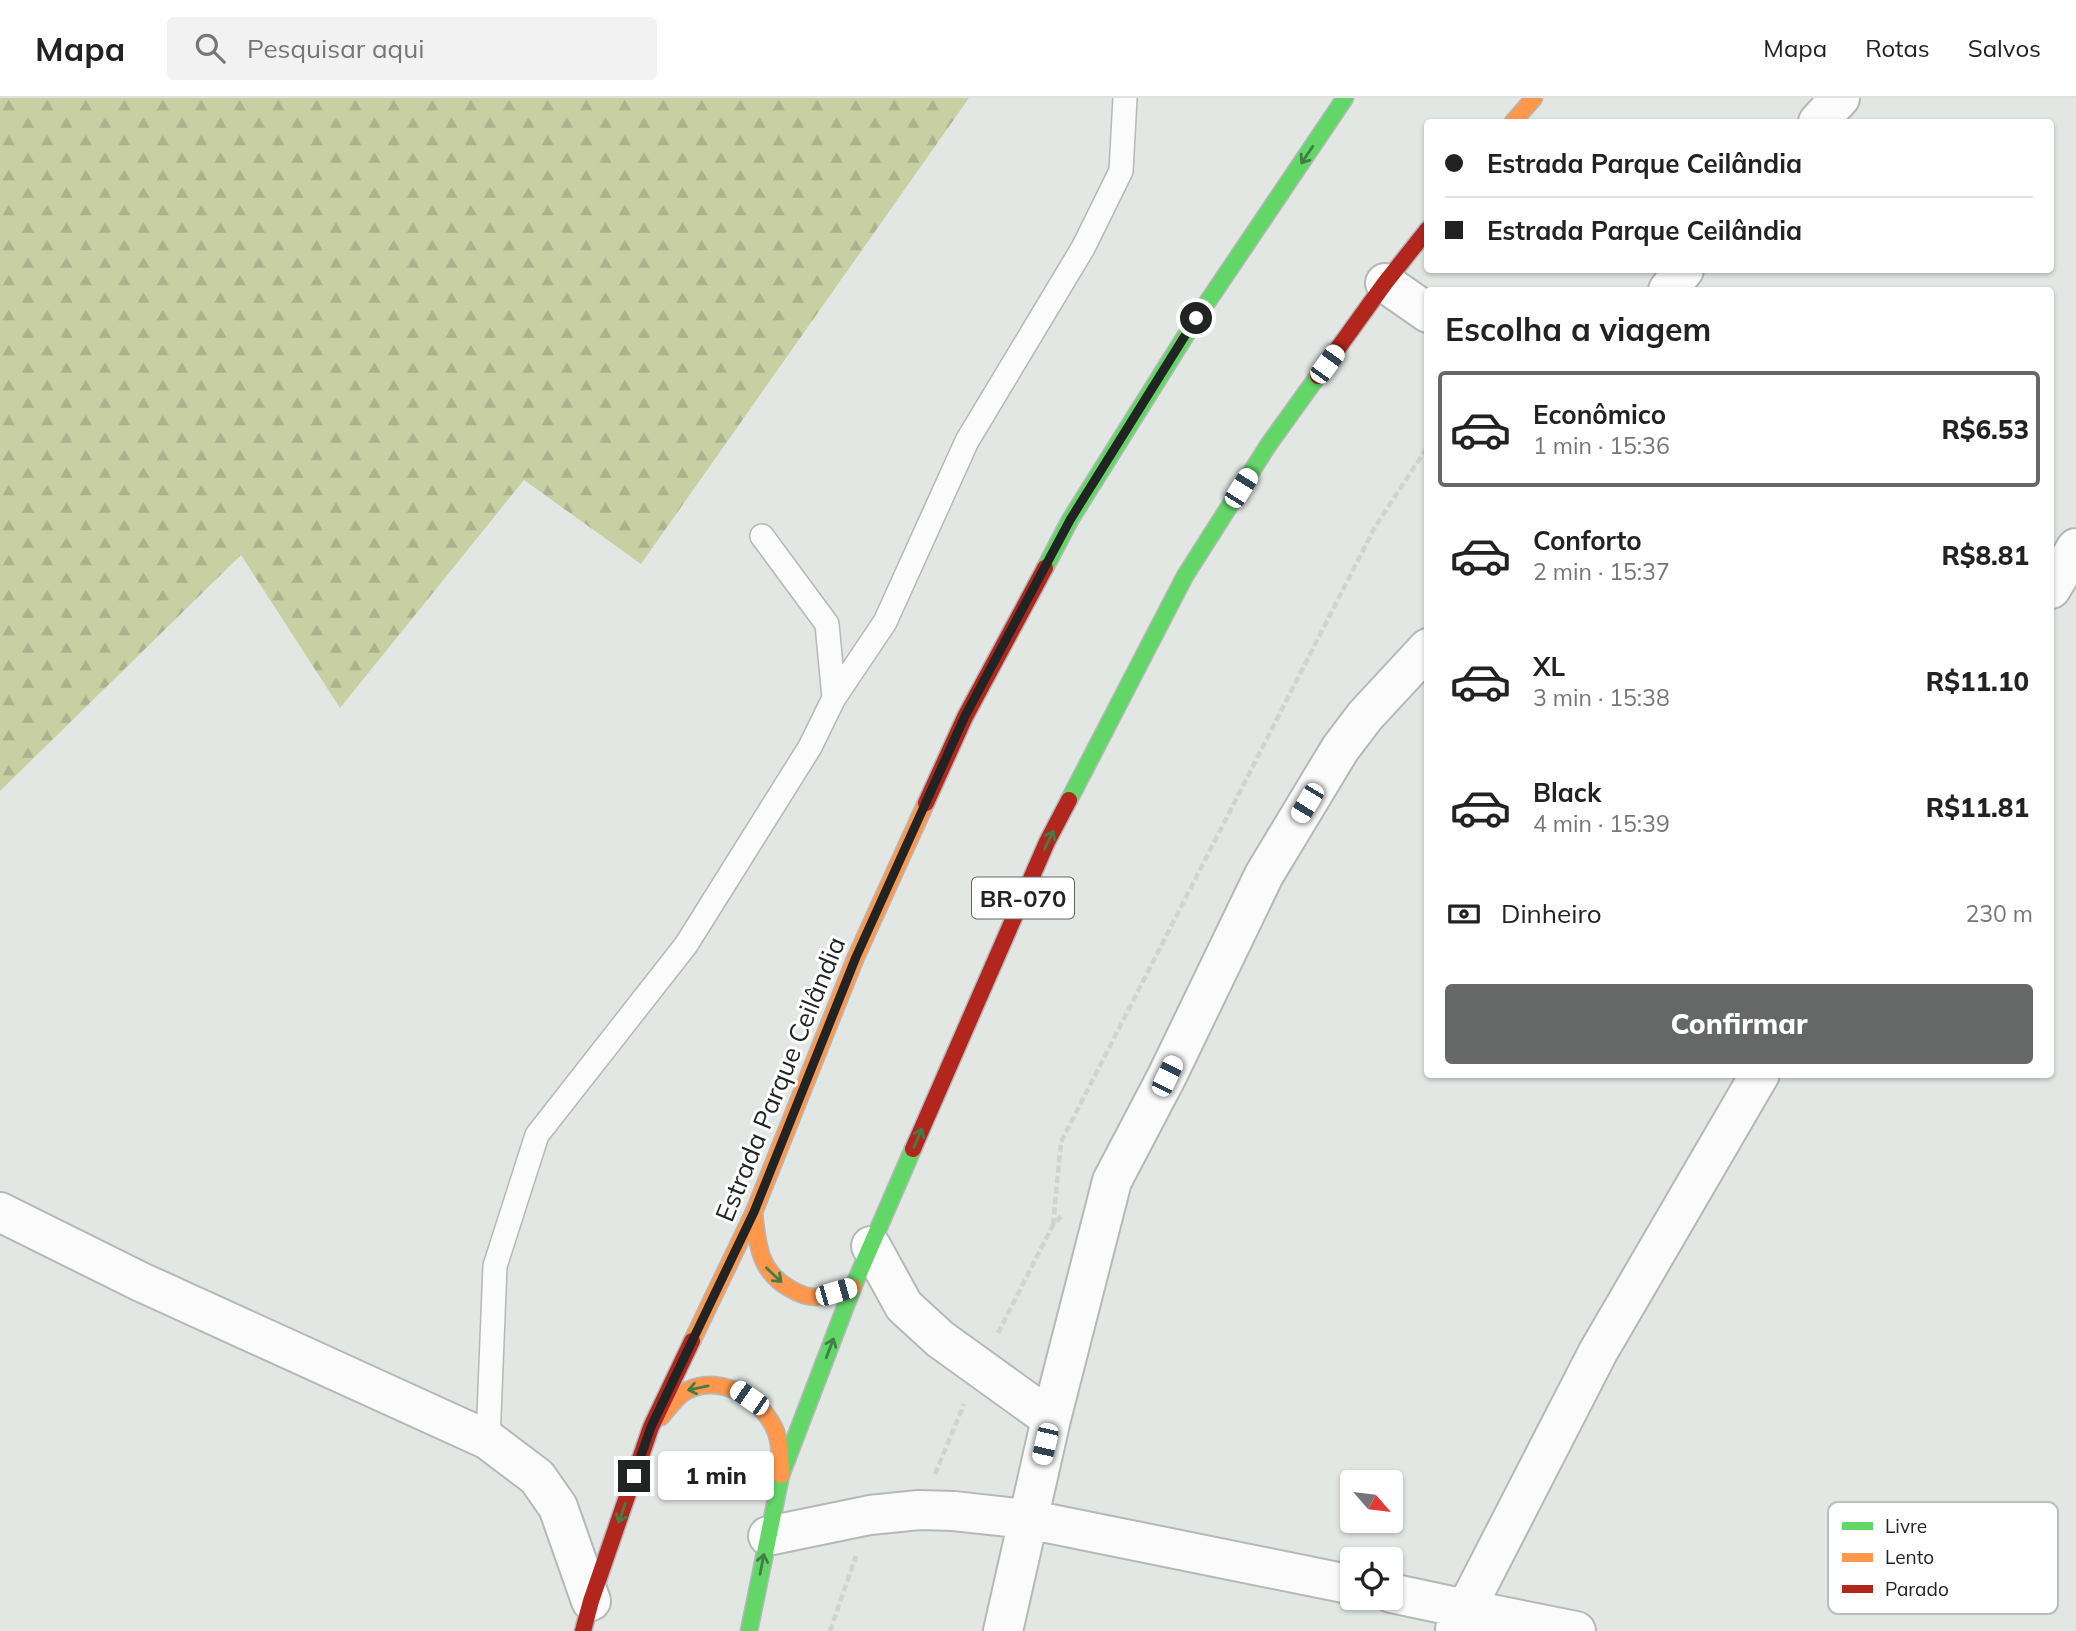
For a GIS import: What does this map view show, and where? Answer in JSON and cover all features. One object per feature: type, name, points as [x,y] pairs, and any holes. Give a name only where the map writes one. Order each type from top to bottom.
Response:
[{"type":"highway","name":"Estrada Parque Ceilândia","points":[[587,1616],[651,1427],[754,1212],[856,957],[965,716],[1070,520],[1196,318],[1345,98]]},
{"type":"highway","points":[[1516,119],[1534,98]]},
{"type":"highway","name":"BR-070","points":[[749,1631],[781,1475],[870,1246],[1047,842],[1185,576],[1269,444],[1385,283],[1424,234]]},
{"type":"highway","points":[[754,1212],[765,1266],[781,1282],[797,1293],[818,1297],[853,1287]]},
{"type":"highway","points":[[651,1427],[686,1391],[712,1385],[736,1390],[761,1407],[776,1433],[781,1475]]},
{"type":"street","points":[[1821,119],[1840,98]]},
{"type":"street","points":[[1670,287],[1682,273]]},
{"type":"street","points":[[1385,283],[1424,310]]},
{"type":"street","points":[[2054,584],[2076,548]]},
{"type":"street","points":[[1003,1631],[1027,1518],[1112,1181],[1167,1076],[1264,875],[1340,749],[1365,716],[1424,652]]},
{"type":"street","points":[[1460,1620],[1598,1352],[1758,1078]]},
{"type":"street","points":[[0,1212],[141,1282],[488,1440],[537,1477],[558,1507],[587,1616]]},
{"type":"street","points":[[870,1246],[904,1306],[940,1339],[1051,1419]]},
{"type":"street","points":[[768,1536],[870,1515],[919,1510],[1027,1518],[1340,1582]]},
{"type":"street","points":[[1403,1598],[1460,1620],[1576,1631]]},
{"type":"lane","points":[[488,1440],[495,1266],[537,1135],[686,945],[810,747],[834,698],[885,622],[967,441],[1083,248],[1121,171],[1125,98]]},
{"type":"lane","points":[[762,536],[827,624],[834,698]]},
{"type":"path","points":[[1053,1225],[1062,1142],[1375,527],[1424,452]]},
{"type":"path","points":[[919,1510],[980,1368],[1053,1225],[1071,1206]]},
{"type":"path","points":[[830,1631],[870,1515]]},
{"type":"green space","points":[[0,98],[969,98],[641,564],[524,480],[340,708],[241,555],[0,791]]},
{"type":"traffic: fast","points":[[1045,568],[1070,520],[1196,319],[1345,98]]},
{"type":"traffic: fast","points":[[1069,800],[1185,576],[1269,444],[1318,376]]},
{"type":"traffic: fast","points":[[749,1631],[781,1475],[853,1287],[913,1149]]},
{"type":"traffic: slow","points":[[1516,119],[1534,98]]},
{"type":"traffic: slow","points":[[692,1341],[754,1212],[856,957],[926,803]]},
{"type":"traffic: slow","points":[[754,1212],[761,1255],[779,1281],[795,1292],[813,1297],[830,1295],[853,1287]]},
{"type":"traffic: slow","points":[[661,1417],[680,1395],[701,1386],[714,1385],[740,1393],[762,1409],[770,1420],[780,1448],[781,1475]]},
{"type":"traffic: jam","points":[[1318,376],[1424,234]]},
{"type":"traffic: jam","points":[[926,803],[965,717],[1045,568]]},
{"type":"traffic: jam","points":[[913,1149],[1047,842],[1069,800]]},
{"type":"traffic: jam","points":[[583,1631],[651,1427],[692,1341]]},
{"type":"route","points":[[634,1476],[651,1427],[754,1212],[856,957],[965,716],[1070,520],[1196,318]]}]
